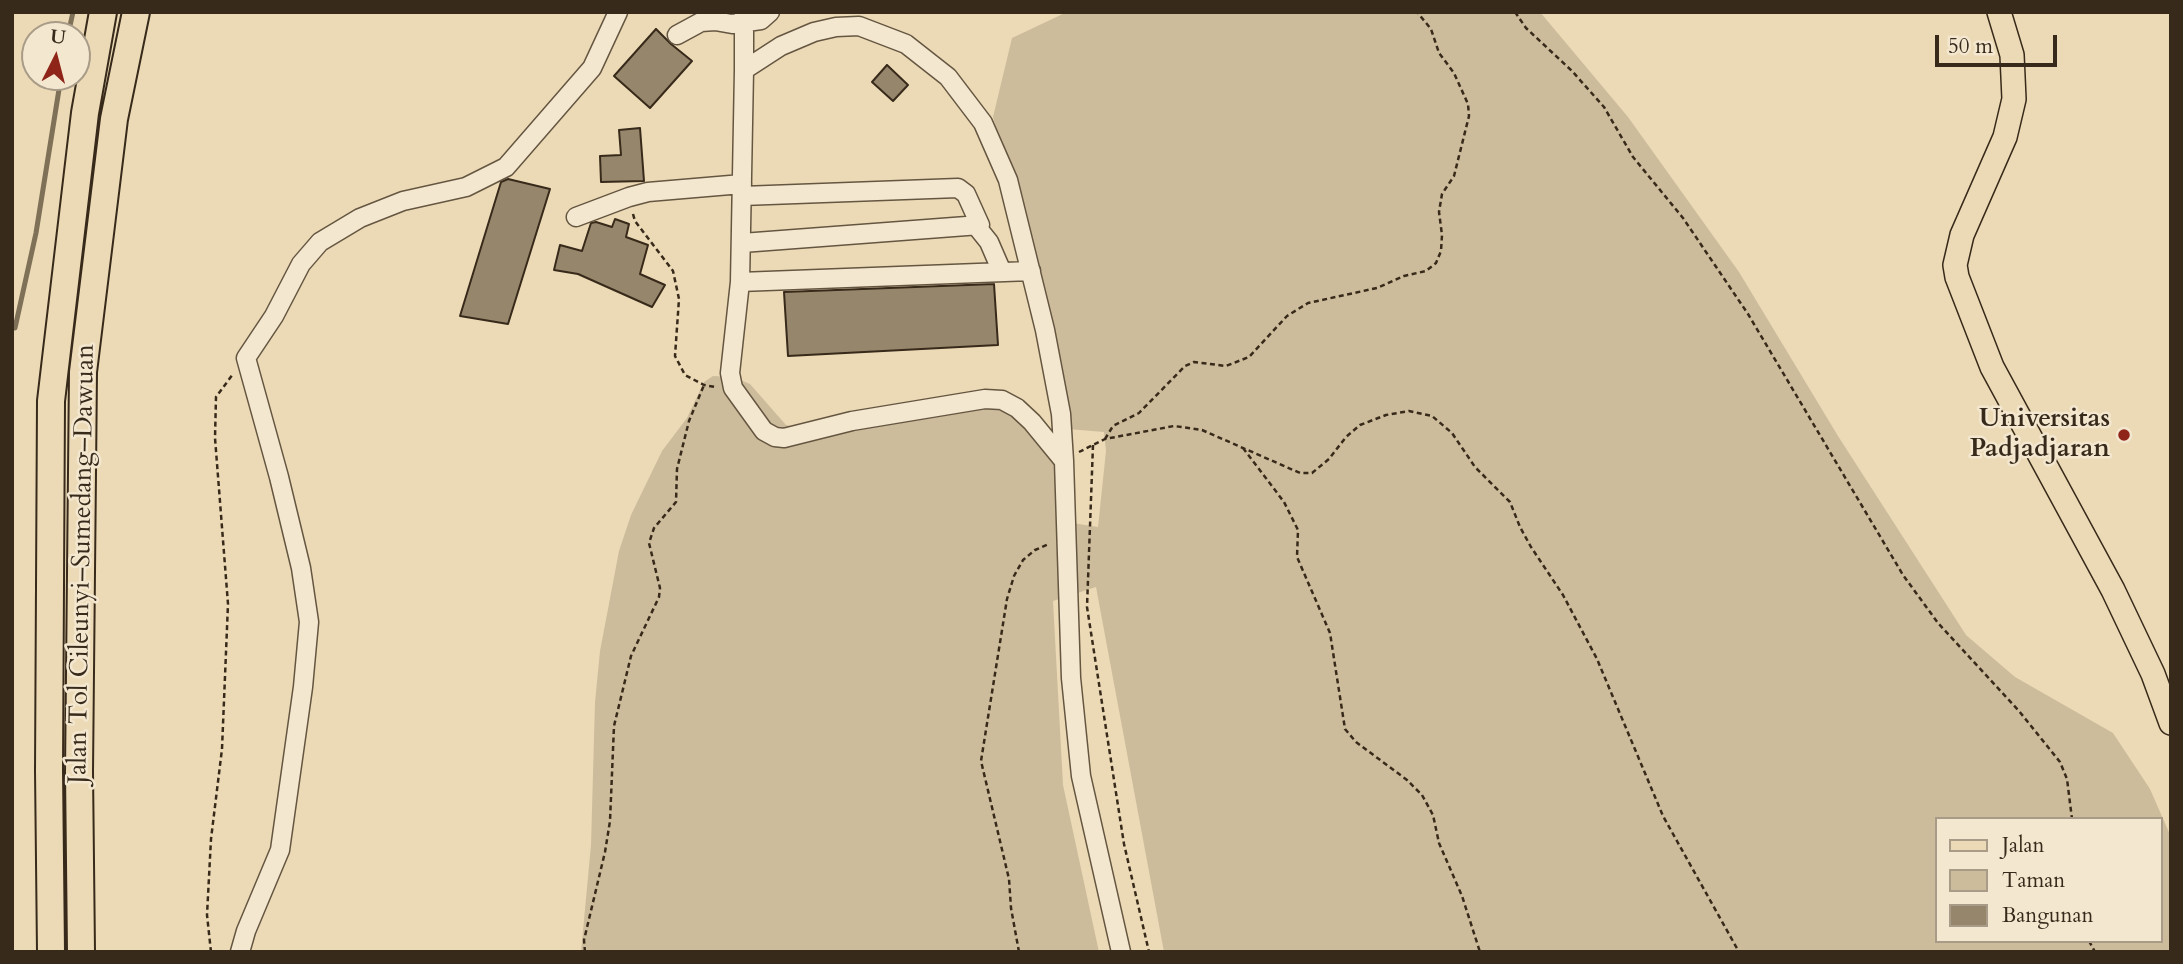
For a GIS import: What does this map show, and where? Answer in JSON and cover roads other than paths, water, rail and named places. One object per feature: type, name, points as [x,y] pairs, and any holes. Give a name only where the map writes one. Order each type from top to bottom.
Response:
[{"type":"highway","name":"Jalan Tol Cileunyi–Sumedang–Dawuan","points":[[51,952],[48,770],[51,401],[85,113],[103,12]]},
{"type":"highway","name":"Jalan Tol Cileunyi–Sumedang–Dawuan","points":[[80,952],[83,372],[114,119],[136,12]]},
{"type":"main road","points":[[1999,12],[2012,55],[2014,99],[2005,137],[1962,235],[1955,265],[1956,277],[1992,368],[2113,590],[2153,674],[2171,723]]},
{"type":"street","points":[[240,952],[280,850],[303,687],[309,622],[301,568],[246,358],[274,316],[301,264],[320,242],[360,218],[403,201],[466,187],[506,167],[592,68],[618,12]]},
{"type":"street","points":[[677,35],[701,22],[732,24],[744,17],[761,20],[770,12]]},
{"type":"street","points":[[844,12],[859,26],[906,44],[948,77],[983,123],[1008,180],[1031,271],[1061,414],[1071,678],[1081,776],[1121,952]]},
{"type":"street","points":[[744,17],[742,243],[730,373],[733,388],[764,431],[775,437],[785,438],[852,421],[985,399],[1002,400],[1017,408],[1032,422],[1064,461]]},
{"type":"street","points":[[744,70],[781,46],[814,32],[835,27],[859,26]]},
{"type":"street","points":[[576,217],[648,192],[958,188],[966,194],[980,222],[977,227]]},
{"type":"street","points":[[977,227],[989,242],[1002,272]]},
{"type":"street","points":[[742,243],[977,227]]},
{"type":"street","points":[[740,282],[1031,271]]},
{"type":"waterway","points":[[71,21],[73,12]]},
{"type":"waterway","points":[[12,328],[15,328],[36,233],[59,91]]},
{"type":"place","name":"Universitas Padjadjaran","points":[[2124,435]]}]
